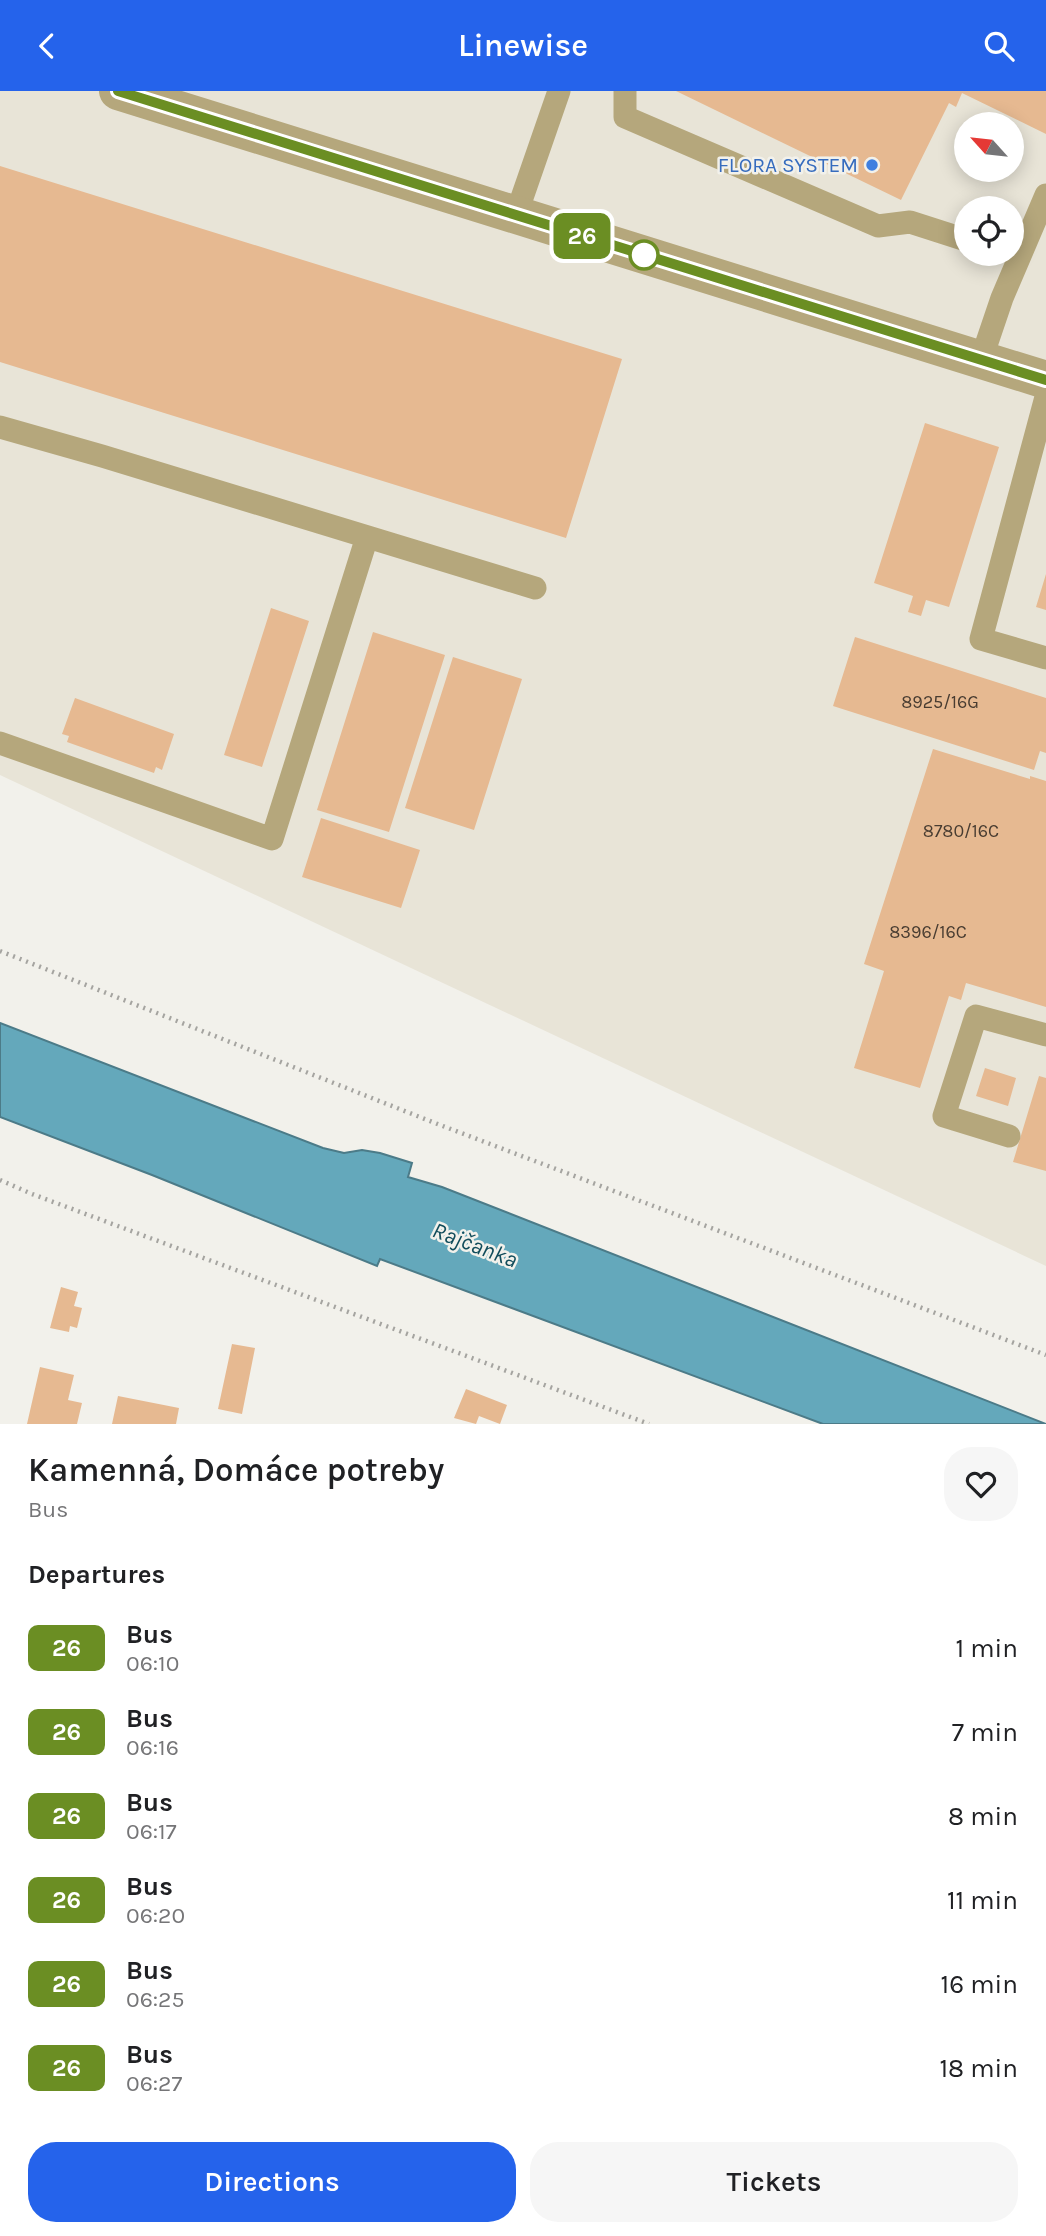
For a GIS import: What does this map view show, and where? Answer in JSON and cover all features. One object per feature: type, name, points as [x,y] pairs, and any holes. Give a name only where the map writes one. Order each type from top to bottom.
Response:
[{"type":"street","points":[[118,91],[1046,380]]},
{"type":"lane","points":[[516,215],[559,91]]},
{"type":"lane","points":[[625,91],[625,117],[878,226],[910,222],[954,236]]},
{"type":"lane","points":[[1024,238],[1046,195]]},
{"type":"lane","points":[[981,360],[1012,266]]},
{"type":"lane","points":[[1046,397],[981,639],[1046,658]]},
{"type":"lane","points":[[0,427],[535,588]]},
{"type":"lane","points":[[0,743],[272,839],[367,537]]},
{"type":"lane","points":[[1009,1136],[944,1116],[976,1016],[1046,1035]]},
{"type":"path","points":[[0,951],[440,1125],[1046,1355]]},
{"type":"path","points":[[0,1180],[649,1424]]},
{"type":"shaded area","points":[[0,91],[1046,91],[1046,1266],[0,775]]},
{"type":"water","name":"Rajčanka","points":[[0,1023],[323,1148],[344,1153],[362,1150],[380,1153],[412,1163],[408,1177],[442,1187],[1046,1424],[823,1424],[380,1259],[377,1266],[0,1117]]},
{"type":"building","name":"FLORA SYSTEM","points":[[676,91],[1046,91],[1046,134],[1024,123],[1024,112],[1001,112],[962,93],[956,107],[949,103],[901,200]]},
{"type":"building","points":[[0,166],[622,359],[566,538],[0,362]]},
{"type":"building","points":[[925,423],[999,447],[949,607],[926,600],[921,616],[908,612],[913,596],[874,583]]},
{"type":"building","points":[[1046,574],[1046,610],[1036,607]]},
{"type":"building","points":[[271,608],[309,621],[262,767],[224,755]]},
{"type":"building","points":[[373,632],[445,655],[389,832],[317,810]]},
{"type":"building","points":[[855,637],[1046,698],[1046,753],[1040,751],[1034,770],[833,706]]},
{"type":"building","points":[[453,657],[522,679],[474,830],[405,808]]},
{"type":"building","points":[[75,698],[174,734],[162,770],[156,767],[154,773],[67,742],[69,736],[62,734]]},
{"type":"building","points":[[933,749],[1030,779],[1030,776],[1046,781],[1046,1007],[966,983],[961,1000],[949,996],[920,1088],[854,1068],[884,971],[864,964]]},
{"type":"building","points":[[321,818],[420,850],[401,908],[302,877]]},
{"type":"building","points":[[985,1068],[1016,1078],[1008,1106],[976,1096]]},
{"type":"building","points":[[1039,1076],[1046,1078],[1046,1171],[1013,1162]]},
{"type":"building","points":[[61,1287],[78,1292],[74,1306],[82,1308],[77,1328],[70,1326],[69,1332],[50,1328]]},
{"type":"building","points":[[232,1344],[255,1348],[242,1414],[218,1409]]},
{"type":"building","points":[[40,1367],[74,1375],[68,1400],[82,1403],[77,1424],[27,1424]]},
{"type":"building","points":[[466,1389],[507,1405],[500,1424],[479,1416],[476,1424],[454,1418]]},
{"type":"building","points":[[118,1396],[179,1408],[176,1424],[112,1424]]},
{"type":"bus line","name":"26","points":[[118,91],[1046,380]]},
{"type":"place","name":"FLORA SYSTEM","points":[[872,165]]}]
